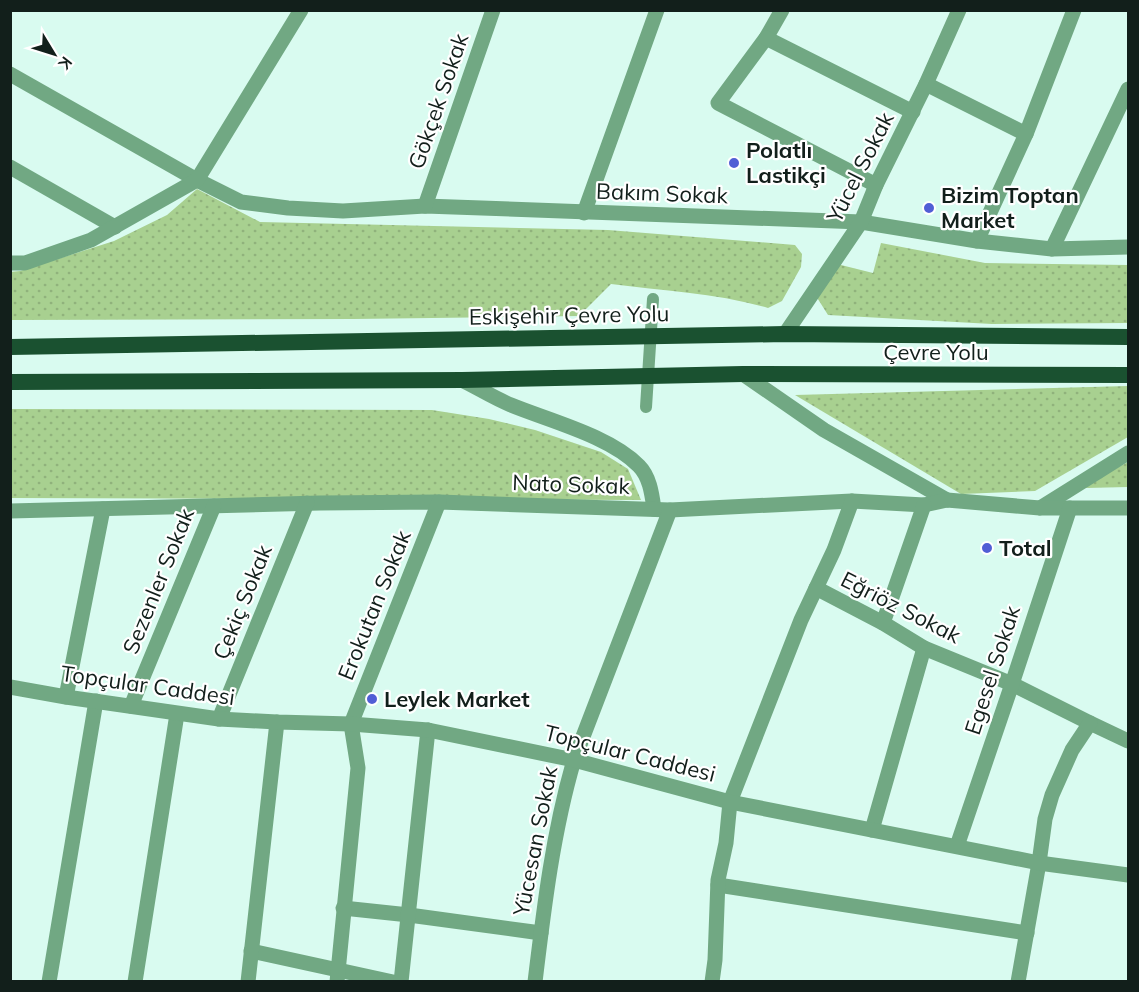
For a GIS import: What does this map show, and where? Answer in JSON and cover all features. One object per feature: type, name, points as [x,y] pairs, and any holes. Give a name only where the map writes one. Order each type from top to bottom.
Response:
[{"type":"highway","name":"Eskişehir Çevre Yolu","points":[[10,347],[785,334],[1128,337]]},
{"type":"highway","name":"Çevre Yolu","points":[[743,374],[1128,375]]},
{"type":"highway","points":[[10,382],[462,380],[743,374]]},
{"type":"street","points":[[10,255],[18,263],[91,240],[197,180],[301,10]]},
{"type":"street","name":"Gökçek Sokak","points":[[425,206],[493,10]]},
{"type":"street","points":[[584,213],[657,10]]},
{"type":"street","points":[[782,10],[766,38],[718,103],[876,185]]},
{"type":"street","name":"Yücel Sokak","points":[[785,334],[861,222],[876,185],[913,112],[959,10]]},
{"type":"street","points":[[977,241],[1026,134],[1074,10]]},
{"type":"street","points":[[766,38],[913,112]]},
{"type":"street","name":"Bakım Sokak","points":[[10,74],[197,180],[241,202],[288,208],[343,211],[425,206],[861,222],[977,241],[1052,249],[1128,247]]},
{"type":"street","points":[[926,84],[1026,134]]},
{"type":"street","points":[[1052,249],[1128,90]]},
{"type":"street","points":[[10,167],[115,227]]},
{"type":"street","points":[[646,407],[653,299]]},
{"type":"street","points":[[743,374],[824,430],[947,500]]},
{"type":"street","points":[[462,380],[508,404],[590,435],[622,452],[641,468],[651,488],[654,509]]},
{"type":"street","points":[[1040,508],[1128,453]]},
{"type":"street","name":"Nato Sokak","points":[[11,515],[103,509],[439,502],[670,510],[852,501],[924,505],[947,500],[1040,508],[1128,508]]},
{"type":"street","points":[[712,981],[718,885],[726,843],[730,802],[801,620],[834,550],[852,501]]},
{"type":"street","name":"Erokutan Sokak","points":[[351,724],[439,502]]},
{"type":"street","name":"Çekiç Sokak","points":[[219,718],[308,503]]},
{"type":"street","points":[[883,623],[924,505]]},
{"type":"street","name":"Sezenler Sokak","points":[[131,706],[214,506]]},
{"type":"street","name":"Egesel Sokak","points":[[957,846],[1070,508]]},
{"type":"street","points":[[66,697],[103,509]]},
{"type":"street","name":"Yücesan Sokak","points":[[535,981],[564,794],[574,760],[670,510]]},
{"type":"street","name":"Eğriöz Sokak","points":[[816,588],[883,623],[924,648],[1012,684],[1128,741]]},
{"type":"street","points":[[872,830],[924,648]]},
{"type":"street","name":"Topçular Caddesi","points":[[10,687],[177,714],[429,730],[574,760],[730,802],[1039,863],[1128,875]]},
{"type":"street","points":[[49,981],[96,701]]},
{"type":"street","points":[[135,981],[177,714]]},
{"type":"street","points":[[248,981],[277,722]]},
{"type":"street","points":[[1018,981],[1052,795],[1072,750],[1090,723]]},
{"type":"street","points":[[337,976],[358,768],[351,724]]},
{"type":"street","points":[[401,981],[429,730]]},
{"type":"street","points":[[718,885],[1027,933]]},
{"type":"street","points":[[343,908],[541,933]]},
{"type":"street","points":[[251,951],[337,976],[393,981]]},
{"type":"green space","points":[[197,189],[260,222],[608,230],[795,245],[802,254],[801,267],[782,301],[768,308],[710,296],[611,284],[579,316],[11,320],[10,272],[20,271],[114,241],[167,215]]},
{"type":"green space","points":[[881,243],[985,263],[1128,265],[1128,323],[992,324],[828,315],[816,296],[837,264],[873,273]]},
{"type":"green space","points":[[1128,386],[1128,437],[1035,491],[961,494],[795,395]]},
{"type":"green space","points":[[11,409],[432,410],[489,419],[535,430],[601,452],[628,469],[641,500],[11,498]]},
{"type":"green space","points":[[1128,462],[1128,487],[1086,488],[1087,484]]},
{"type":"place","name":"Polatlı Lastikçi","points":[[734,163]]},
{"type":"place","name":"Bizim Toptan Market","points":[[929,208]]},
{"type":"place","name":"Total","points":[[987,548]]},
{"type":"place","name":"Leylek Market","points":[[372,699]]}]
